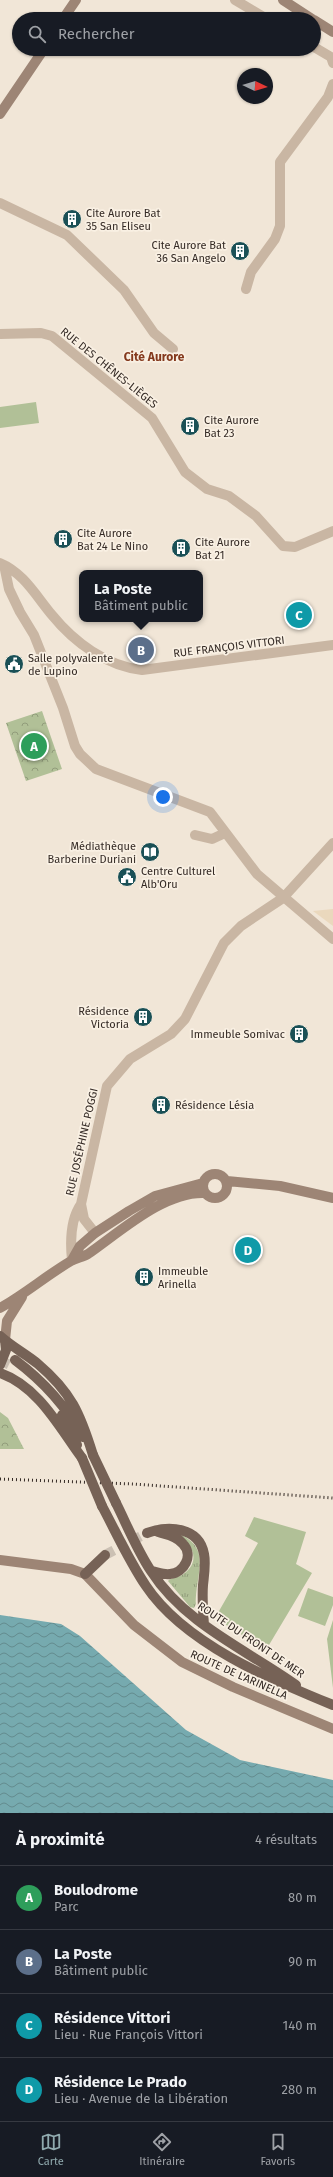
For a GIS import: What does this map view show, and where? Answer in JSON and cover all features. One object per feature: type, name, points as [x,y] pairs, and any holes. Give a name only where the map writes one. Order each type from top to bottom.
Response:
[{"type":"main road","points":[[68,12],[76,0]]},
{"type":"main road","points":[[283,0],[301,12]]},
{"type":"main road","points":[[321,25],[333,32]]},
{"type":"main road","points":[[0,114],[39,56]]},
{"type":"main road","points":[[0,1308],[23,1295],[72,1260],[86,1255],[125,1225],[149,1211],[166,1202],[195,1193],[205,1193],[214,1198],[222,1196],[227,1189],[227,1181],[222,1175],[214,1173],[207,1176],[203,1183],[205,1193]]},
{"type":"main road","points":[[227,1181],[280,1186],[333,1198]]},
{"type":"main road","points":[[72,1260],[80,1246],[95,1233],[155,1196],[203,1183]]},
{"type":"main road","points":[[0,1365],[6,1350],[2,1338],[7,1321],[23,1295]]},
{"type":"main road","name":"ROUTE DU FRONT DE MER","points":[[2,1338],[37,1363],[67,1394],[82,1418],[93,1454]]},
{"type":"main road","name":"ROUTE DU FRONT DE MER","points":[[314,1697],[271,1667],[233,1645],[177,1603],[151,1571],[93,1454],[63,1406],[38,1378],[13,1363],[60,1411],[71,1432],[102,1506],[146,1586],[168,1612],[192,1632],[259,1673],[314,1697],[333,1705]]},
{"type":"main road","name":"ROUTE DU FRONT DE MER","points":[[0,1373],[15,1378],[32,1392],[51,1414],[82,1458]]},
{"type":"main road","points":[[151,1571],[163,1574],[176,1573],[184,1568],[188,1554],[184,1544],[178,1539],[150,1532],[173,1528],[186,1531],[197,1539],[201,1545],[205,1562],[202,1596],[204,1624]]},
{"type":"main road","points":[[85,1574],[105,1555]]},
{"type":"main road","name":"ROUTE DE L'ARINELLA","points":[[0,1560],[72,1569],[85,1574],[134,1625],[182,1662],[233,1687],[333,1728]]},
{"type":"street","points":[[235,0],[255,12]]},
{"type":"street","points":[[321,51],[331,57],[333,63]]},
{"type":"street","points":[[246,289],[251,272],[275,239],[280,226],[280,162],[328,97],[333,84]]},
{"type":"street","points":[[0,203],[67,235],[124,290],[154,333],[173,349]]},
{"type":"street","name":"RUE DES CHÊNES-LIÈGES","points":[[0,334],[41,333],[52,336],[152,418],[185,472],[207,489],[229,496],[256,516],[283,546],[295,547],[333,531]]},
{"type":"street","points":[[2,564],[9,588],[20,612],[34,634],[80,754],[96,769],[210,812],[257,874],[333,939]]},
{"type":"street","name":"RUE FRANÇOIS VITTORI","points":[[2,564],[29,585],[53,616],[73,638],[106,660],[126,668],[142,670],[333,645]]},
{"type":"street","points":[[195,836],[212,839],[225,833]]},
{"type":"street","name":"RUE JOSÉPHINE POGGI","points":[[72,1260],[70,1244],[74,1214],[81,1204],[107,1086],[130,1059],[171,1034],[184,1019],[224,943],[241,926],[284,898],[333,843]]},
{"type":"street","name":"RUE JOSÉPHINE POGGI","points":[[81,1204],[87,1223],[95,1233]]},
{"type":"street","points":[[72,1227],[87,1223]]},
{"type":"green space","points":[[36,402],[39,423],[0,428],[0,407]]},
{"type":"green space","points":[[42,711],[62,769],[26,781],[6,723]]},
{"type":"green space","points":[[0,1412],[8,1418],[24,1449],[0,1449]]},
{"type":"green space","points":[[254,1517],[306,1532],[296,1564],[312,1573],[266,1650],[215,1618],[258,1543],[245,1536]]},
{"type":"green space","points":[[179,1534],[189,1540],[196,1547],[199,1555],[200,1564],[196,1604],[194,1608],[190,1607],[168,1581],[182,1575],[192,1565],[192,1549]]},
{"type":"green space","points":[[308,1588],[333,1597],[333,1605],[325,1626],[298,1616]]},
{"type":"green space","points":[[333,1620],[333,1688],[327,1639]]},
{"type":"shaded area","points":[[333,909],[333,926],[313,911]]},
{"type":"water","points":[[0,1615],[61,1624],[80,1636],[186,1730],[240,1760],[333,1780],[333,1813],[0,1813]]},
{"type":"tunnel","points":[[0,1360],[12,1366]]},
{"type":"tunnel","points":[[105,1555],[147,1533]]},
{"type":"railway","points":[[0,1479],[133,1484],[333,1498]]},
{"type":"place","name":"Cite Aurore Bat 35 San Eliseu","points":[[72,219]]},
{"type":"place","name":"Cite Aurore Bat 36 San Angelo","points":[[240,251]]},
{"type":"place","name":"Cite Aurore Bat 23","points":[[190,426]]},
{"type":"place","name":"Cite Aurore Bat 24 Le Nino","points":[[63,539]]},
{"type":"place","name":"Cite Aurore Bat 21","points":[[181,548]]},
{"type":"place","name":"Résidence Vittori","points":[[299,615]]},
{"type":"place","name":"La Poste","points":[[141,650]]},
{"type":"place","name":"Salle polyvalente de Lupino","points":[[14,664]]},
{"type":"place","name":"Boulodrome","points":[[34,746]]},
{"type":"place","name":"Médiathèque Barberine Duriani","points":[[150,852]]},
{"type":"place","name":"Centre Culturel Alb'Oru","points":[[127,877]]},
{"type":"place","name":"Résidence Victoria","points":[[143,1017]]},
{"type":"place","name":"Immeuble Somivac","points":[[299,1034]]},
{"type":"place","name":"Résidence Lésia","points":[[161,1105]]},
{"type":"place","name":"Résidence Le Prado","points":[[248,1250]]},
{"type":"place","name":"Immeuble Arinella","points":[[144,1277]]},
{"type":"district","name":"Cité Aurore","points":[[154,357]]}]
